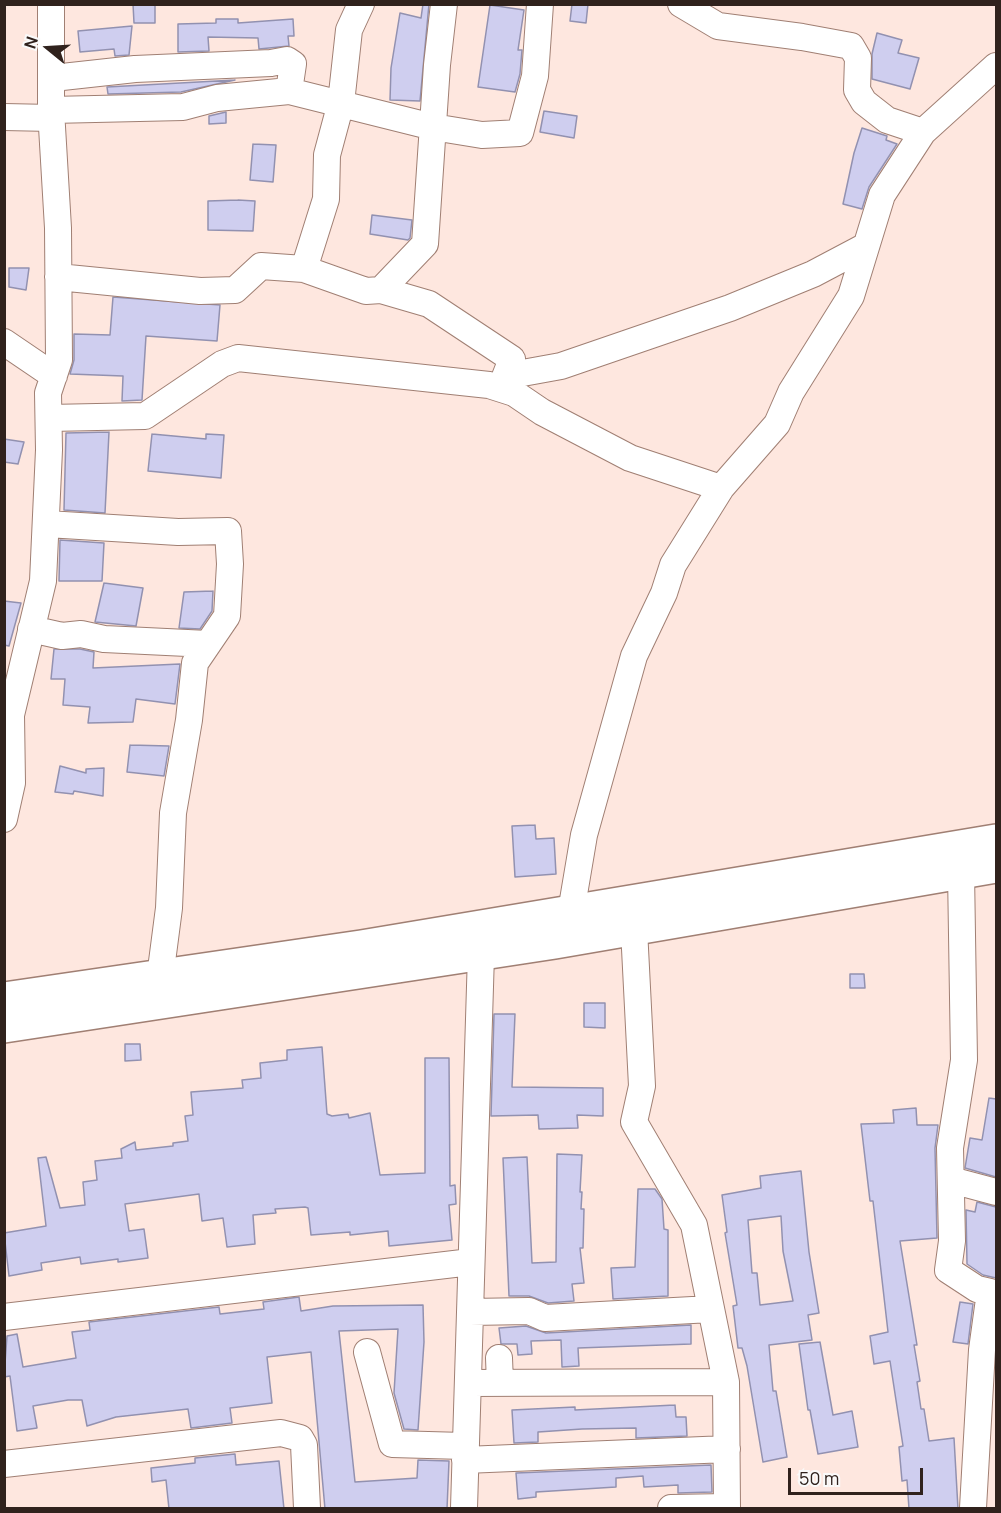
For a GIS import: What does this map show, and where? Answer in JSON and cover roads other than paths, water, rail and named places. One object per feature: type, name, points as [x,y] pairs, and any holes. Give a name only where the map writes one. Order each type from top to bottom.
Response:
[{"type":"highway","points":[[4,999],[160,977],[571,912],[996,841]]},
{"type":"highway","points":[[4,1026],[481,954],[996,866]]},
{"type":"street","points":[[4,819],[12,783],[11,715],[43,581],[47,524],[48,393],[59,360],[51,114],[53,78],[51,4]]},
{"type":"street","points":[[304,269],[326,199],[327,155],[341,103],[349,30],[361,4]]},
{"type":"street","points":[[381,290],[425,244],[444,4]]},
{"type":"street","points":[[4,117],[183,107],[217,98],[289,91],[433,128],[482,135],[520,133],[535,76],[540,4]]},
{"type":"street","points":[[681,4],[718,26],[851,46],[858,58],[857,90],[864,102],[887,120],[923,132]]},
{"type":"street","points":[[53,78],[135,69],[271,63],[286,60],[292,64],[289,91]]},
{"type":"street","points":[[571,912],[585,835],[634,656],[664,593],[673,565],[720,488],[777,424],[790,392],[851,296],[882,195],[923,132],[996,66]]},
{"type":"street","points":[[49,418],[145,416],[222,364],[238,358],[489,385],[561,366],[730,308],[813,274],[866,246]]},
{"type":"street","points":[[58,277],[200,291],[235,290],[261,266],[304,269],[366,291],[381,290],[429,304],[512,359],[503,382]]},
{"type":"street","points":[[4,342],[54,376]]},
{"type":"street","points":[[503,382],[514,393],[542,412],[630,458],[720,488]]},
{"type":"street","points":[[47,524],[178,532],[228,531],[230,564],[227,616],[195,663],[189,720],[173,813],[169,908],[160,977]]},
{"type":"street","points":[[31,629],[62,636],[81,634],[104,639],[208,644]]},
{"type":"street","points":[[961,872],[964,1060],[950,1148],[952,1241],[948,1270],[977,1289],[993,1293],[982,1350],[972,1509]]},
{"type":"street","points":[[634,929],[642,1086],[634,1122],[694,1225],[726,1382],[727,1508],[672,1509]]},
{"type":"street","points":[[464,1509],[481,954]]},
{"type":"street","points":[[951,1180],[996,1192]]},
{"type":"street","points":[[4,1317],[471,1262]]},
{"type":"street","points":[[470,1312],[529,1311],[545,1318],[711,1309]]},
{"type":"street","points":[[367,1352],[392,1444],[465,1453],[727,1449]]},
{"type":"street","points":[[500,1358],[500,1383]]},
{"type":"street","points":[[468,1383],[726,1382]]},
{"type":"street","points":[[4,1464],[281,1433],[300,1438],[304,1446],[307,1509]]}]
